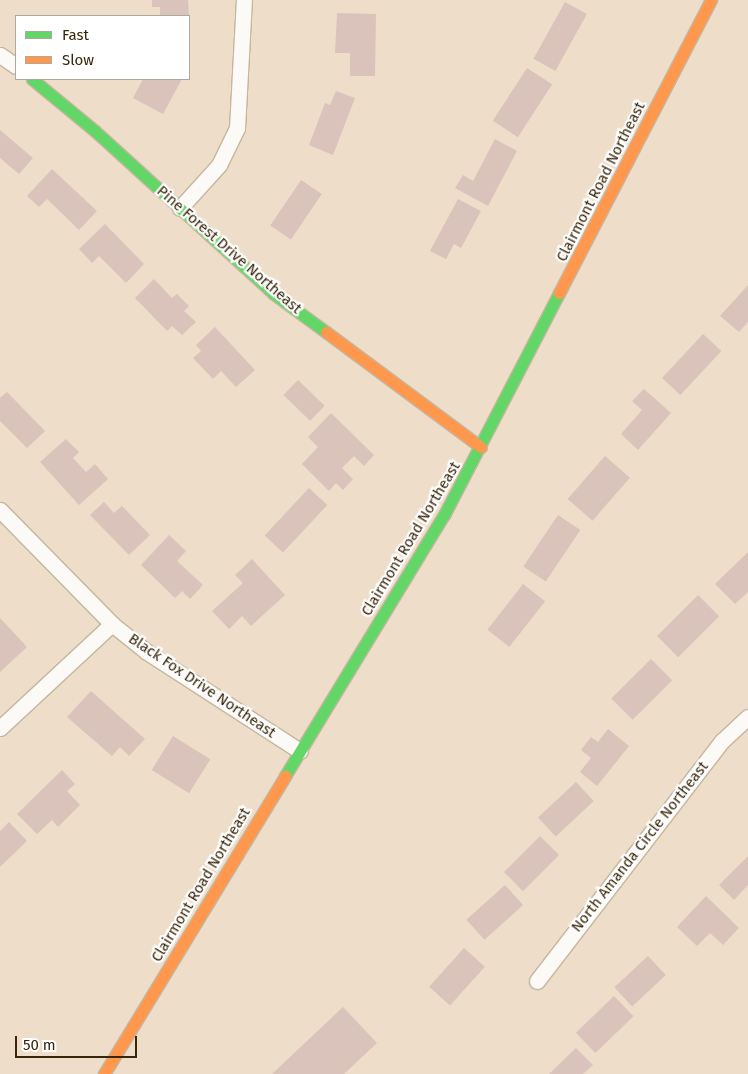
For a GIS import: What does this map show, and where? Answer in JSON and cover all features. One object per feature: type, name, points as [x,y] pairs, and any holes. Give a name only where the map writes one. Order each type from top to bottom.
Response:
[{"type":"main road","name":"Clairmont Road Northeast","points":[[104,1074],[439,523],[481,448],[711,0]]},
{"type":"main road","name":"Pine Forest Drive Northeast","points":[[33,80],[180,208],[274,294],[481,448]]},
{"type":"street","points":[[180,208],[219,165],[238,128],[244,0]]},
{"type":"street","points":[[0,55],[15,65]]},
{"type":"street","name":"Black Fox Drive Northeast","points":[[0,510],[112,624],[147,652],[300,751]]},
{"type":"street","points":[[0,728],[112,624]]},
{"type":"street","name":"North Amanda Circle Northeast","points":[[537,981],[722,741],[748,716]]},
{"type":"building","points":[[152,0],[188,0],[189,15],[160,15],[160,7],[152,7]]},
{"type":"building","points":[[565,2],[587,14],[555,71],[533,59]]},
{"type":"building","points":[[337,13],[376,14],[375,76],[350,76],[350,53],[335,53]]},
{"type":"building","points":[[527,68],[552,84],[518,137],[493,121]]},
{"type":"building","points":[[142,80],[181,80],[163,114],[133,98]]},
{"type":"building","points":[[336,91],[355,98],[333,155],[309,145],[325,103],[330,105]]},
{"type":"building","points":[[0,130],[33,158],[19,174],[0,158]]},
{"type":"building","points":[[495,139],[517,151],[488,206],[455,188],[463,175],[473,181]]},
{"type":"building","points":[[52,169],[97,211],[79,230],[47,199],[39,207],[27,196]]},
{"type":"building","points":[[301,180],[322,194],[291,240],[270,226]]},
{"type":"building","points":[[458,199],[481,211],[461,248],[454,244],[446,259],[430,251]]},
{"type":"building","points":[[105,224],[144,264],[126,283],[99,256],[92,263],[79,249]]},
{"type":"building","points":[[154,279],[172,298],[177,294],[189,306],[184,311],[196,322],[182,335],[172,326],[167,331],[135,298]]},
{"type":"building","points":[[748,285],[748,322],[739,332],[720,316]]},
{"type":"building","points":[[215,327],[255,370],[236,387],[221,371],[213,379],[193,358],[201,351],[196,345]]},
{"type":"building","points":[[703,334],[721,351],[680,395],[662,378]]},
{"type":"building","points":[[298,380],[325,406],[310,421],[283,395]]},
{"type":"building","points":[[644,389],[671,413],[638,450],[621,434],[642,410],[632,401]]},
{"type":"building","points":[[7,392],[45,431],[27,448],[0,421],[0,398]]},
{"type":"building","points":[[331,413],[374,455],[364,466],[354,456],[342,468],[353,479],[343,490],[336,483],[329,491],[302,464],[318,447],[308,437]]},
{"type":"building","points":[[66,439],[79,452],[73,458],[86,472],[95,464],[108,479],[79,505],[40,462]]},
{"type":"building","points":[[605,456],[630,478],[593,521],[568,499]]},
{"type":"building","points":[[309,488],[327,505],[283,553],[265,536]]},
{"type":"building","points":[[104,502],[114,513],[122,506],[150,535],[129,555],[90,515]]},
{"type":"building","points":[[558,515],[580,530],[546,581],[523,566]]},
{"type":"building","points":[[169,535],[186,551],[177,561],[203,585],[190,599],[182,591],[175,598],[141,565]]},
{"type":"building","points":[[748,552],[748,592],[735,604],[715,584]]},
{"type":"building","points":[[252,559],[285,595],[251,626],[242,616],[229,629],[212,611],[243,583],[235,575]]},
{"type":"building","points":[[523,584],[545,601],[509,647],[487,630]]},
{"type":"building","points":[[698,595],[719,616],[678,657],[657,636]]},
{"type":"building","points":[[0,618],[27,647],[0,672]]},
{"type":"building","points":[[651,659],[672,680],[633,720],[611,699]]},
{"type":"building","points":[[91,691],[145,739],[129,756],[120,747],[112,756],[67,717]]},
{"type":"building","points":[[608,729],[629,746],[597,786],[580,772],[591,758],[581,750],[591,737],[598,742]]},
{"type":"building","points":[[173,736],[210,759],[189,793],[152,770]]},
{"type":"building","points":[[62,770],[75,784],[67,791],[80,805],[58,827],[52,820],[37,834],[17,814]]},
{"type":"building","points":[[576,782],[594,801],[556,836],[538,817]]},
{"type":"building","points":[[9,822],[27,841],[0,867],[0,831]]},
{"type":"building","points":[[540,836],[559,855],[523,891],[504,872]]},
{"type":"building","points":[[748,856],[748,885],[734,900],[719,885]]},
{"type":"building","points":[[505,885],[523,905],[484,940],[466,920]]},
{"type":"building","points":[[706,896],[739,928],[723,945],[710,933],[697,946],[677,927]]},
{"type":"building","points":[[464,948],[485,967],[450,1005],[429,987]]},
{"type":"building","points":[[648,956],[666,975],[632,1006],[614,987]]},
{"type":"building","points":[[614,996],[633,1016],[595,1053],[576,1033]]},
{"type":"building","points":[[343,1007],[377,1043],[344,1074],[272,1074]]},
{"type":"building","points":[[576,1048],[593,1065],[583,1074],[549,1074]]},
{"type":"traffic: fast","points":[[33,80],[95,131],[274,294],[326,332]]},
{"type":"traffic: fast","points":[[285,776],[444,515],[559,293]]},
{"type":"traffic: slow","points":[[559,293],[711,0]]},
{"type":"traffic: slow","points":[[326,332],[481,447]]},
{"type":"traffic: slow","points":[[104,1074],[285,776]]}]
